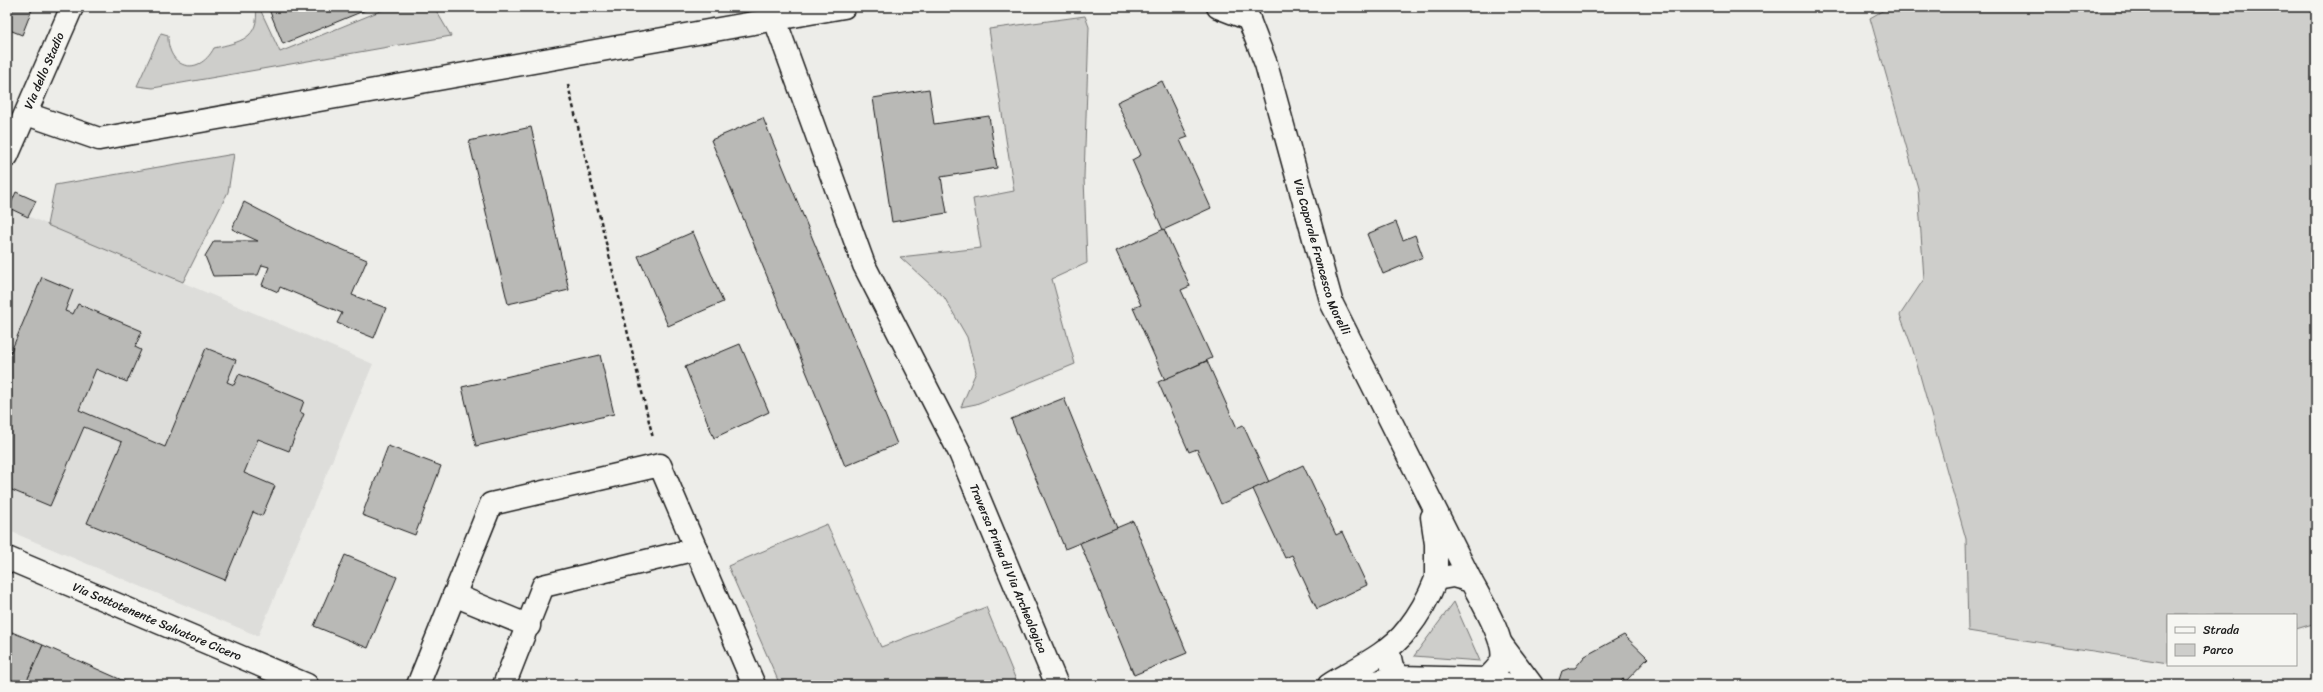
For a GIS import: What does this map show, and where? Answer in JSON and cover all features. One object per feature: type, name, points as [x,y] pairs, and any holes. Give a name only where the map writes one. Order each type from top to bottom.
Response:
[{"type":"street","name":"Via dello Stadio","points":[[7,156],[27,114],[72,7]]},
{"type":"street","points":[[27,114],[99,139],[844,7]]},
{"type":"street","points":[[1218,7],[1246,13]]},
{"type":"street","name":"Via Caporale Francesco Morelli","points":[[1246,13],[1266,64],[1332,304],[1502,645],[1532,685]]},
{"type":"street","name":"Traversa Prima di Via Archeologica","points":[[776,20],[864,265],[960,453],[1057,685]]},
{"type":"street","points":[[418,685],[491,504],[660,466],[754,685]]},
{"type":"street","points":[[1329,685],[1388,649],[1407,631],[1430,595],[1436,579],[1436,544],[1429,496]]},
{"type":"street","points":[[504,685],[543,586],[696,549]]},
{"type":"street","name":"Via Sottotenente Salvatore Cicero","points":[[7,558],[307,685]]},
{"type":"street","points":[[1436,579],[1453,576],[1471,581]]},
{"type":"street","points":[[454,595],[528,626]]},
{"type":"street","points":[[1487,679],[1498,667],[1502,659],[1502,645]]},
{"type":"street","points":[[1388,649],[1392,667],[1400,677]]},
{"type":"street","points":[[1360,685],[1400,677],[1487,679],[1510,685]]},
{"type":"path","points":[[561,57],[660,466]]},
{"type":"shaded area","points":[[9,208],[373,364],[258,636],[7,530],[7,212]]},
{"type":"green space","points":[[256,7],[259,7],[280,52],[390,7],[434,7],[451,36],[153,88],[137,86],[161,33],[168,35],[169,46],[178,62],[192,66],[200,63],[214,48],[232,44],[246,37],[255,26]]},
{"type":"green space","points":[[1889,7],[2316,7],[2316,623],[2297,629],[2297,614],[2167,614],[2167,663],[1968,631],[1966,539],[1912,347],[1900,315],[1924,279],[1918,188],[1870,18]]},
{"type":"green space","points":[[1085,16],[1089,27],[1084,177],[1087,263],[1052,279],[1075,364],[976,404],[961,407],[976,372],[967,337],[944,297],[900,257],[981,248],[973,199],[1014,191],[989,29]]},
{"type":"green space","points":[[234,154],[228,192],[183,282],[47,225],[55,185]]},
{"type":"green space","points":[[827,524],[881,647],[986,607],[1018,685],[780,685],[728,566]]},
{"type":"green space","points":[[1454,602],[1480,661],[1414,656]]},
{"type":"building","points":[[7,7],[33,7],[22,35],[7,29]]},
{"type":"building","points":[[268,7],[373,7],[283,44]]},
{"type":"building","points":[[1162,81],[1188,137],[1180,140],[1211,208],[1163,230],[1132,160],[1141,155],[1117,102]]},
{"type":"building","points":[[929,89],[934,124],[989,116],[997,168],[941,177],[947,213],[892,222],[873,98]]},
{"type":"building","points":[[763,118],[897,444],[845,466],[711,140]]},
{"type":"building","points":[[531,127],[569,290],[508,304],[469,141]]},
{"type":"building","points":[[16,192],[36,201],[28,217],[9,208]]},
{"type":"building","points":[[244,202],[297,230],[367,260],[352,295],[386,308],[374,338],[337,323],[342,313],[280,287],[278,292],[262,285],[269,267],[262,265],[258,275],[213,276],[205,256],[214,241],[258,241],[232,229]]},
{"type":"building","points":[[1396,222],[1403,240],[1415,235],[1423,257],[1383,274],[1367,234]]},
{"type":"building","points":[[1164,229],[1190,286],[1181,290],[1212,358],[1165,380],[1133,308],[1141,305],[1116,251]]},
{"type":"building","points":[[693,232],[723,302],[668,326],[638,256]]},
{"type":"building","points":[[42,277],[73,290],[65,311],[73,314],[78,304],[142,331],[135,347],[141,350],[127,382],[96,369],[79,410],[165,447],[206,348],[236,360],[227,382],[234,385],[239,374],[304,401],[300,412],[304,414],[289,451],[258,439],[244,473],[275,486],[262,516],[253,512],[225,580],[87,523],[122,442],[84,427],[50,506],[7,488],[7,361]]},
{"type":"building","points":[[740,344],[769,412],[714,438],[685,367]]},
{"type":"building","points":[[600,355],[614,414],[476,446],[462,387]]},
{"type":"building","points":[[1207,361],[1237,428],[1243,425],[1269,482],[1221,504],[1197,449],[1189,452],[1158,382]]},
{"type":"building","points":[[1064,398],[1117,528],[1065,549],[1011,419]]},
{"type":"building","points":[[388,446],[441,466],[415,535],[362,515]]},
{"type":"building","points":[[1303,465],[1336,535],[1342,532],[1367,585],[1317,609],[1292,555],[1285,558],[1253,489]]},
{"type":"building","points":[[1133,521],[1187,653],[1134,675],[1080,543]]},
{"type":"building","points":[[345,555],[397,577],[368,648],[314,626]]},
{"type":"building","points":[[7,630],[43,645],[25,685],[7,685]]},
{"type":"building","points":[[1624,635],[1648,658],[1626,681],[1623,679],[1617,685],[1565,685],[1559,680],[1562,671],[1575,668],[1585,656]]},
{"type":"building","points":[[43,645],[133,685],[25,685]]}]
